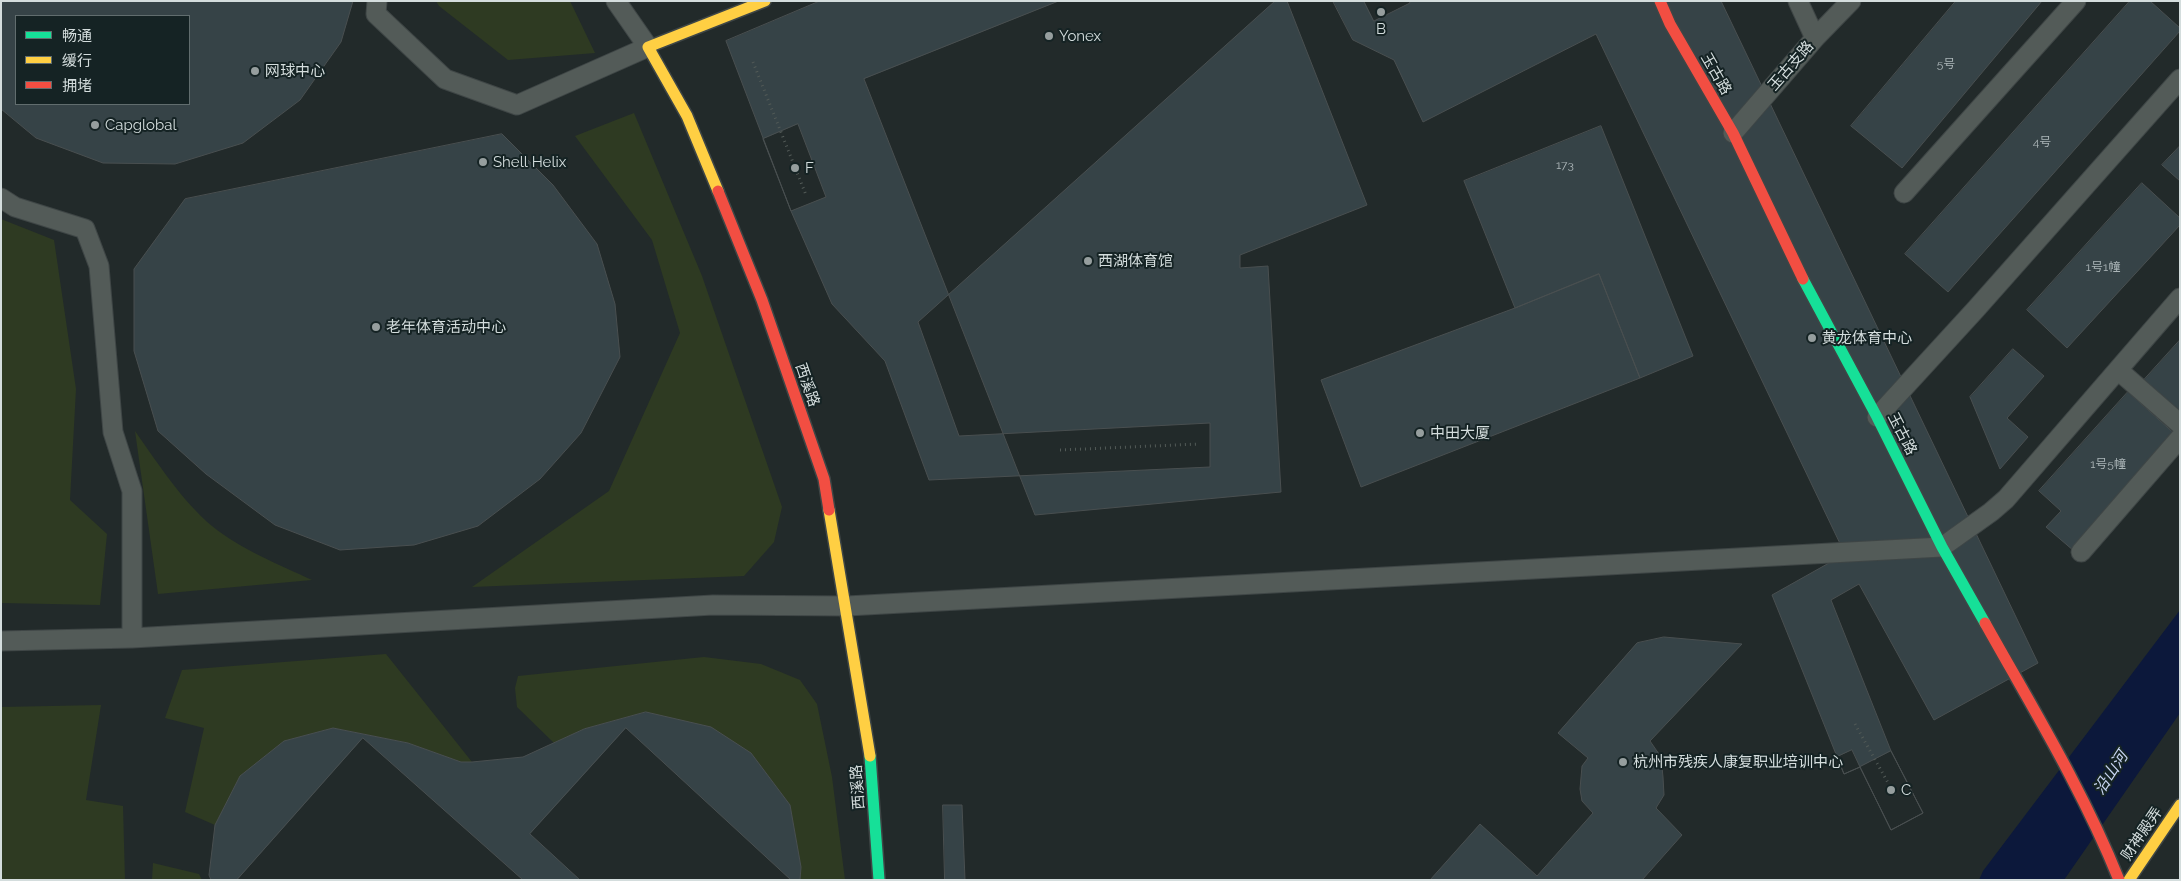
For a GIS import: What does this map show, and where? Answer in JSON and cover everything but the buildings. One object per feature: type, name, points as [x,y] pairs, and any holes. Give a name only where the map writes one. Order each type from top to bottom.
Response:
[{"type":"street","points":[[648,47],[765,1]]},
{"type":"street","name":"玉古路","points":[[1660,1],[1670,24],[1733,132],[1790,255],[1877,417],[1942,547],[2055,747],[2108,853],[2119,880]]},
{"type":"street","name":"西溪路","points":[[648,47],[687,116],[762,300],[824,479],[847,606],[870,751],[879,880]]},
{"type":"street","name":"财神殿弄","points":[[2129,880],[2180,805]]},
{"type":"lane","points":[[377,1],[376,14],[445,80],[517,105],[648,47],[616,1]]},
{"type":"lane","points":[[1798,1],[1815,38]]},
{"type":"lane","name":"玉古支路","points":[[1733,132],[1815,38],[1851,1]]},
{"type":"lane","points":[[1904,193],[2076,1]]},
{"type":"lane","points":[[1877,417],[1976,310],[2180,79]]},
{"type":"lane","points":[[1,198],[15,207],[85,229],[99,266],[113,432],[132,491],[132,638]]},
{"type":"lane","points":[[1,641],[132,638],[714,605],[847,606],[1942,547],[2006,499],[2180,298]]},
{"type":"lane","points":[[2118,370],[2180,424]]},
{"type":"lane","points":[[2080,552],[2180,438]]},
{"type":"path","points":[[753,62],[806,195]]},
{"type":"path","points":[[1060,450],[1200,444]]},
{"type":"path","points":[[1856,724],[1896,797]]},
{"type":"green space","points":[[436,1],[570,1],[595,53],[508,60],[439,6]]},
{"type":"green space","points":[[634,113],[702,276],[782,507],[774,542],[744,576],[472,587],[609,491],[680,333],[652,240],[575,136]]},
{"type":"green space","points":[[1,219],[54,240],[76,389],[70,500],[107,534],[100,605],[1,603]]},
{"type":"green space","points":[[135,431],[180,493],[212,526],[235,542],[312,580],[158,594]]},
{"type":"green space","points":[[386,654],[472,762],[461,762],[408,743],[333,728],[284,741],[240,776],[215,825],[185,812],[204,728],[165,718],[182,670]]},
{"type":"green space","points":[[704,657],[761,664],[800,680],[817,704],[832,777],[845,880],[800,880],[801,867],[790,805],[751,753],[646,712],[584,729],[554,743],[517,707],[515,688],[518,676]]},
{"type":"green space","points":[[101,705],[86,800],[123,806],[125,880],[1,880],[1,707]]},
{"type":"green space","points":[[153,863],[199,874],[202,880],[152,880]]},
{"type":"water","name":"沿山河","points":[[2180,610],[2180,713],[2064,880],[1979,880],[1983,871]]},
{"type":"traffic: fast","points":[[1803,279],[1877,417],[1942,547],[1985,623]]},
{"type":"traffic: fast","points":[[870,756],[879,880]]},
{"type":"traffic: slow","points":[[718,191],[687,116],[648,47],[765,1]]},
{"type":"traffic: slow","points":[[829,510],[870,756]]},
{"type":"traffic: slow","points":[[2129,880],[2180,805]]},
{"type":"traffic: jam","points":[[1660,1],[1670,24],[1733,133],[1803,279]]},
{"type":"traffic: jam","points":[[718,191],[762,300],[824,479],[829,510]]},
{"type":"traffic: jam","points":[[1985,623],[2073,781],[2119,880]]},
{"type":"place","name":"B","points":[[1381,12]]},
{"type":"place","name":"Yonex","points":[[1049,36]]},
{"type":"place","name":"网球中心","points":[[255,71]]},
{"type":"place","name":"Capglobal","points":[[95,125]]},
{"type":"place","name":"Shell Helix","points":[[483,162]]},
{"type":"place","name":"F","points":[[795,168]]},
{"type":"place","name":"西湖体育馆","points":[[1088,261]]},
{"type":"place","name":"老年体育活动中心","points":[[376,327]]},
{"type":"place","name":"黄龙体育中心","points":[[1812,338]]},
{"type":"place","name":"中田大厦","points":[[1420,433]]},
{"type":"place","name":"杭州市残疾人康复职业培训中心","points":[[1623,762]]},
{"type":"place","name":"C","points":[[1891,790]]}]
